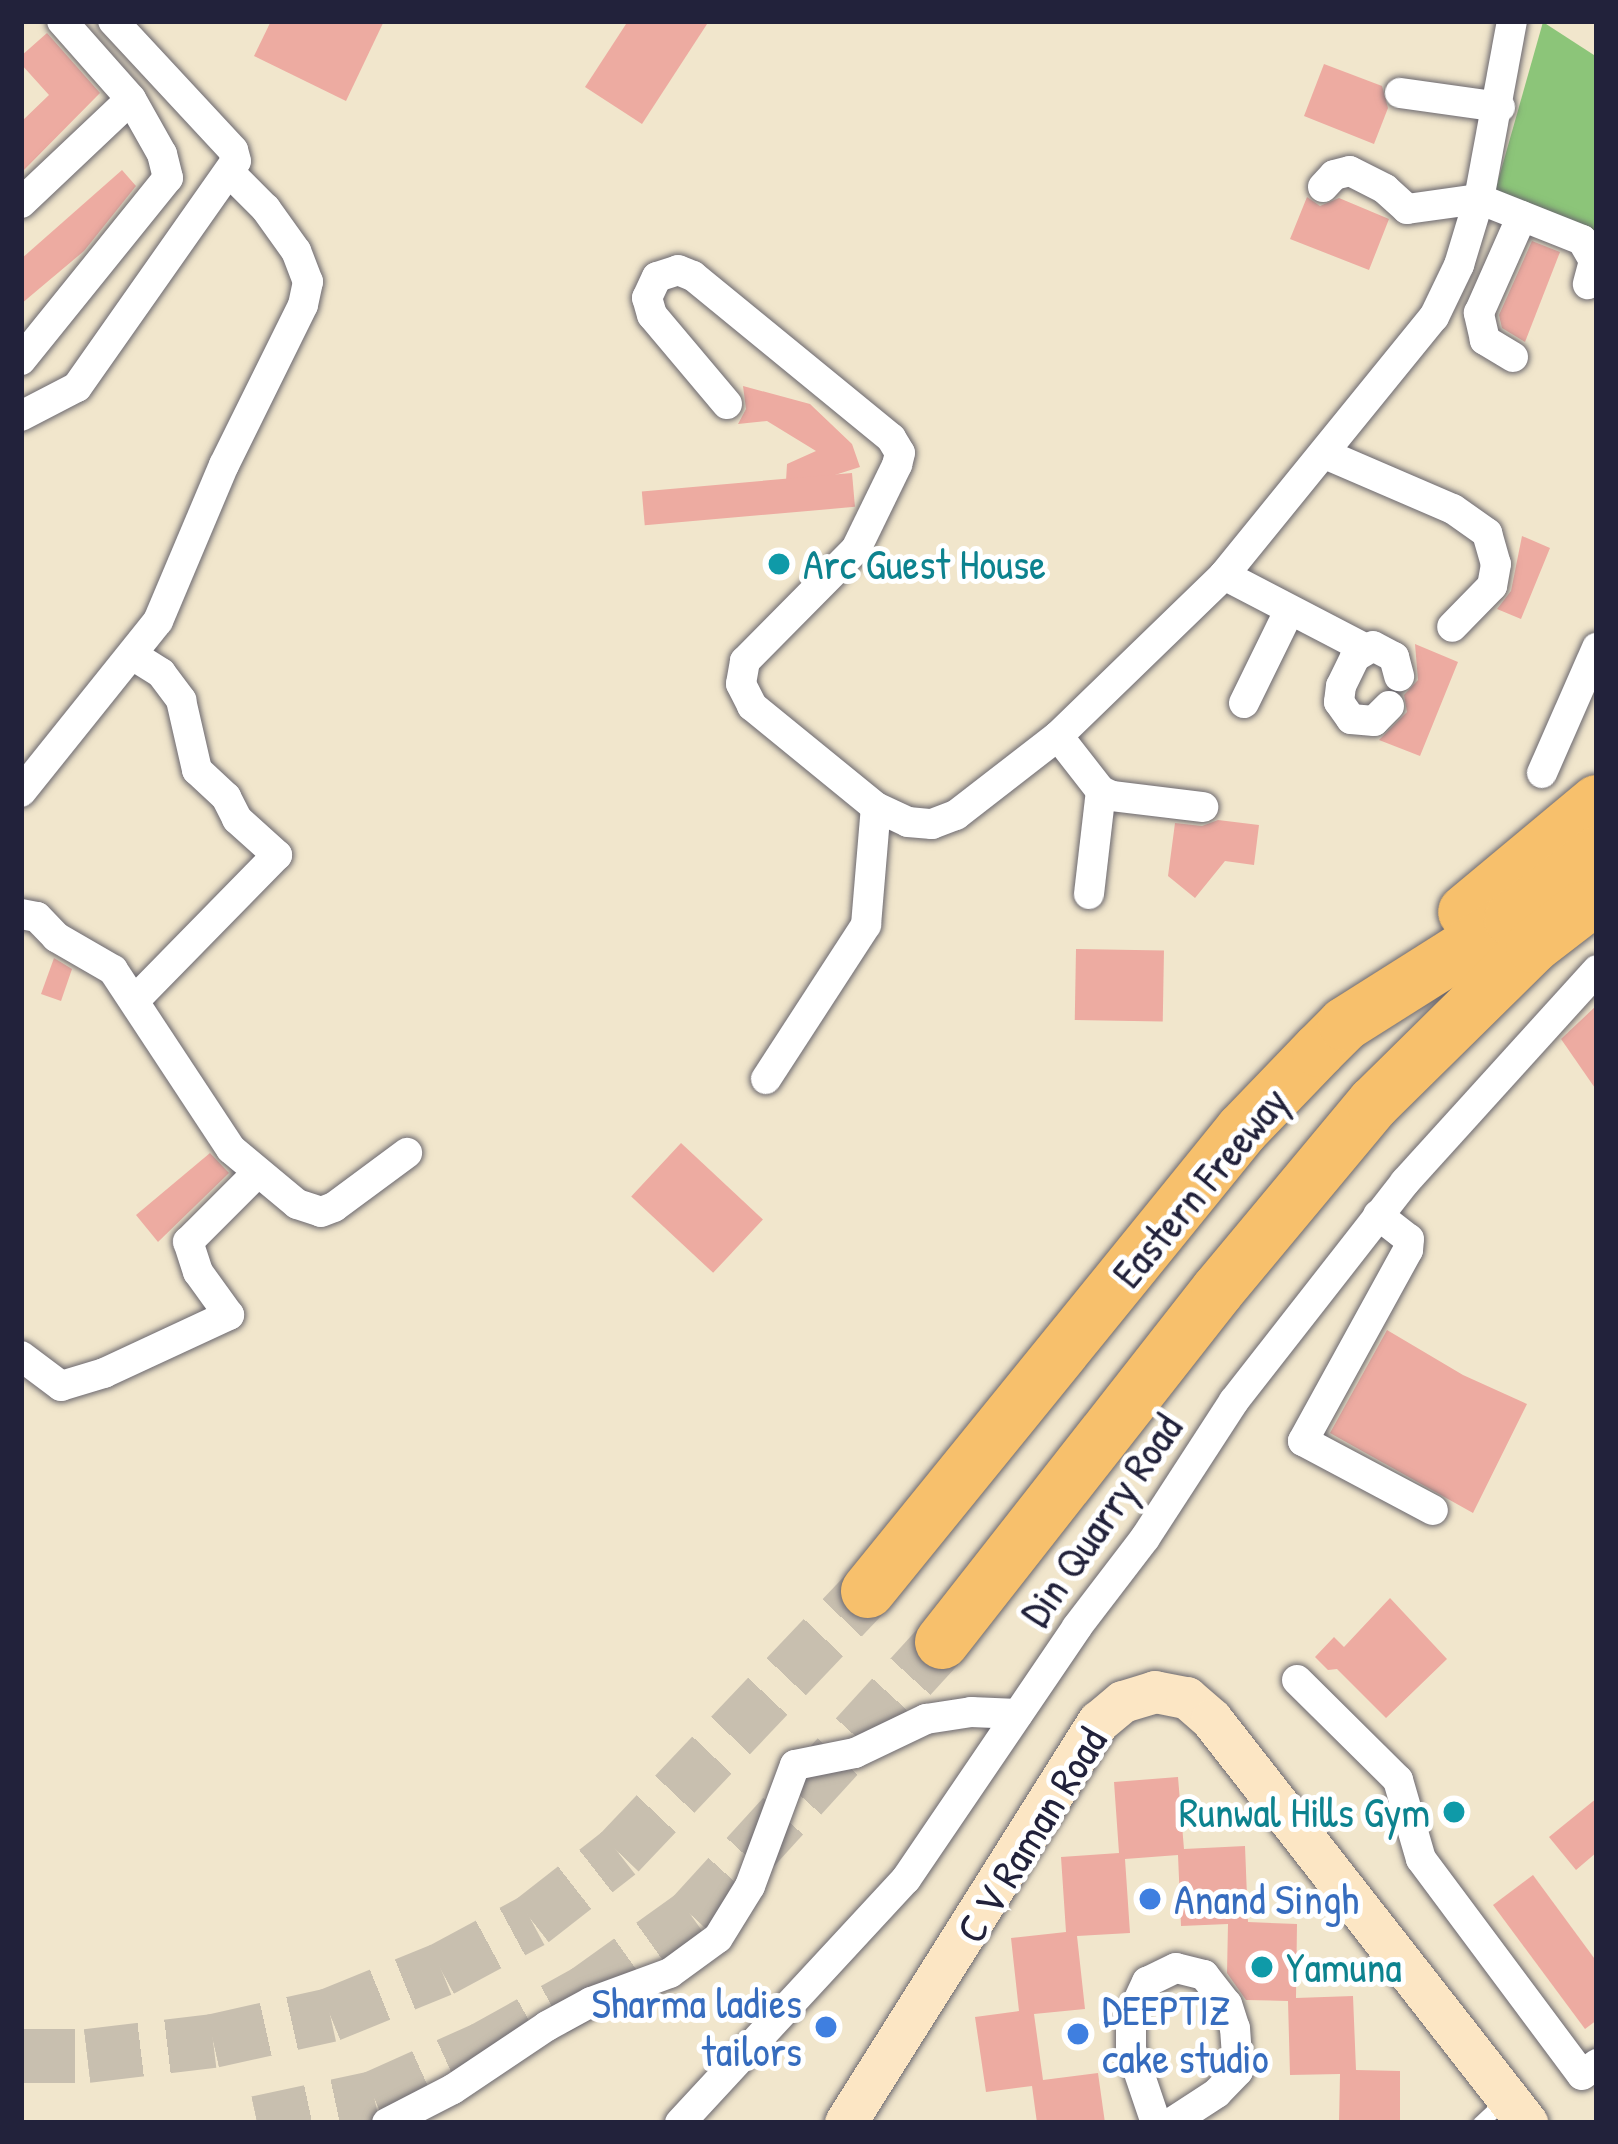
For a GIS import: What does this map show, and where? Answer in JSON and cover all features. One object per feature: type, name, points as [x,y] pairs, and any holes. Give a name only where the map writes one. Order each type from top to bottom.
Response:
[{"type":"highway","points":[[1345,1024],[1486,892],[1597,802]]},
{"type":"highway","name":"Eastern Freeway","points":[[942,1642],[1246,1255],[1522,933],[1597,853]]},
{"type":"highway","name":"Eastern Freeway","points":[[868,1591],[1242,1130],[1345,1024],[1597,896]]},
{"type":"highway","points":[[1397,1077],[1553,972],[1597,936]]},
{"type":"street","points":[[21,360],[168,178],[162,154],[131,99],[62,21]]},
{"type":"street","points":[[21,416],[77,387],[236,161],[233,150],[113,21]]},
{"type":"street","points":[[728,404],[652,315],[647,298],[666,272],[693,276],[891,437],[900,453],[856,549],[741,671],[752,706],[876,807],[908,823],[932,824],[956,815],[1058,736],[1224,575],[1434,317],[1460,265],[1479,199],[1500,107],[1512,21]]},
{"type":"street","points":[[1400,94],[1500,107]]},
{"type":"street","points":[[21,203],[131,99]]},
{"type":"street","points":[[1323,188],[1334,175],[1350,171],[1385,189],[1407,209],[1479,199],[1582,240],[1594,261],[1588,284]]},
{"type":"street","points":[[21,792],[158,621],[224,464],[303,305],[308,282],[296,251],[230,173]]},
{"type":"street","points":[[1513,357],[1485,340],[1479,314],[1522,216]]},
{"type":"street","points":[[1325,454],[1453,509],[1487,533],[1496,563],[1492,586],[1452,627]]},
{"type":"street","points":[[1224,575],[1364,648],[1373,646],[1394,657],[1400,676]]},
{"type":"street","points":[[1244,703],[1289,611]]},
{"type":"street","points":[[1364,648],[1341,686],[1344,713],[1362,723],[1374,721],[1389,706]]},
{"type":"street","points":[[1543,772],[1597,648]]},
{"type":"street","points":[[134,656],[160,673],[181,700],[197,770],[226,797],[237,819],[277,855],[134,1001]]},
{"type":"street","points":[[1058,736],[1101,790],[1203,807]]},
{"type":"street","points":[[1089,894],[1101,790]]},
{"type":"street","points":[[766,1079],[866,925],[876,807]]},
{"type":"street","points":[[21,914],[37,917],[56,937],[103,961],[231,1149],[297,1204],[321,1212],[407,1153]]},
{"type":"street","name":"Din Quarry Road","points":[[680,2123],[906,1879],[1145,1538],[1234,1402],[1378,1215],[1597,970]]},
{"type":"street","points":[[21,1356],[61,1386],[104,1373],[230,1315],[198,1272],[188,1242],[257,1173]]},
{"type":"street","points":[[1378,1215],[1409,1239],[1408,1250],[1303,1441],[1433,1510]]},
{"type":"street","points":[[1297,1680],[1398,1780],[1421,1859],[1582,2075],[1597,2064]]},
{"type":"street","name":"C V Raman Road","points":[[846,2123],[1100,1722],[1123,1702],[1155,1692],[1187,1698],[1212,1720],[1504,2115]]},
{"type":"street","points":[[387,2123],[452,2089],[591,2002],[670,1973],[718,1938],[739,1912],[795,1765],[855,1753],[926,1719],[971,1712],[1018,1714]]},
{"type":"street","points":[[1156,2123],[1131,2049],[1131,2016],[1147,1982],[1176,1968],[1204,1975],[1227,2004],[1235,2028],[1238,2071],[1172,2123]]},
{"type":"green space","points":[[1543,22],[1597,57],[1597,241],[1494,195]]},
{"type":"building","points":[[271,21],[384,21],[346,101],[254,56]]},
{"type":"building","points":[[628,21],[709,21],[642,124],[585,87]]},
{"type":"building","points":[[47,33],[100,93],[21,173],[21,122],[49,95],[21,64],[21,56]]},
{"type":"building","points":[[1324,64],[1382,86],[1388,108],[1374,144],[1304,116]]},
{"type":"building","points":[[122,170],[136,186],[84,251],[21,304],[21,259]]},
{"type":"building","points":[[1307,197],[1320,206],[1339,198],[1389,219],[1369,270],[1290,239]]},
{"type":"building","points":[[1532,241],[1560,252],[1525,342],[1502,328],[1499,315]]},
{"type":"building","points":[[743,386],[810,404],[852,444],[860,467],[794,488],[786,481],[787,464],[816,451],[767,421],[738,424],[746,409]]},
{"type":"building","points":[[852,473],[855,507],[645,525],[642,491]]},
{"type":"building","points":[[1522,536],[1550,548],[1521,619],[1497,609],[1511,591]]},
{"type":"building","points":[[1415,644],[1458,662],[1420,756],[1379,740],[1407,712],[1404,695],[1418,680]]},
{"type":"building","points":[[1218,820],[1259,825],[1254,865],[1225,861],[1195,898],[1168,876],[1175,823],[1202,826]]},
{"type":"building","points":[[1076,949],[1164,951],[1163,1022],[1075,1020]]},
{"type":"building","points":[[54,958],[72,969],[61,1001],[41,994]]},
{"type":"building","points":[[1597,1005],[1597,1091],[1561,1039]]},
{"type":"building","points":[[681,1143],[763,1219],[713,1273],[631,1196]]},
{"type":"building","points":[[210,1153],[229,1173],[158,1242],[136,1215]]},
{"type":"building","points":[[1387,1330],[1463,1375],[1527,1404],[1473,1513],[1330,1433]]},
{"type":"building","points":[[1390,1598],[1447,1659],[1386,1718],[1337,1669],[1328,1670],[1315,1657],[1334,1637],[1344,1647]]},
{"type":"building","name":"Yamuna","points":[[1178,1777],[1184,1849],[1245,1846],[1248,1922],[1297,1924],[1296,1998],[1353,1996],[1356,2070],[1400,2071],[1400,2123],[1339,2123],[1340,2074],[1290,2075],[1288,2001],[1246,2000],[1227,1973],[1228,1924],[1181,1926],[1178,1855],[1125,1859],[1130,1933],[1077,1936],[1085,2009],[1034,2014],[1043,2080],[1098,2073],[1105,2123],[1037,2123],[1032,2086],[986,2092],[975,2017],[1019,2011],[1011,1938],[1066,1932],[1061,1857],[1119,1853],[1114,1782]]},
{"type":"building","points":[[1597,1798],[1597,1852],[1576,1870],[1549,1837]]},
{"type":"building","points":[[1533,1875],[1597,1962],[1597,2020],[1585,2029],[1493,1905]]},
{"type":"tunnel","points":[[21,2056],[87,2056],[213,2041],[330,2015],[441,1970],[532,1921],[619,1853],[868,1591]]},
{"type":"tunnel","points":[[257,2123],[374,2098],[483,2049],[586,1992],[692,1916],[942,1642]]},
{"type":"place","name":"Arc Guest House","points":[[779,564]]},
{"type":"place","name":"Runwal Hills Gym","points":[[1454,1812]]},
{"type":"place","name":"Anand Singh","points":[[1150,1899]]},
{"type":"place","name":"Yamuna","points":[[1262,1967]]},
{"type":"place","name":"Sharma ladies tailors","points":[[826,2027]]},
{"type":"place","name":"DEEPTIZ cake studio","points":[[1078,2034]]}]
